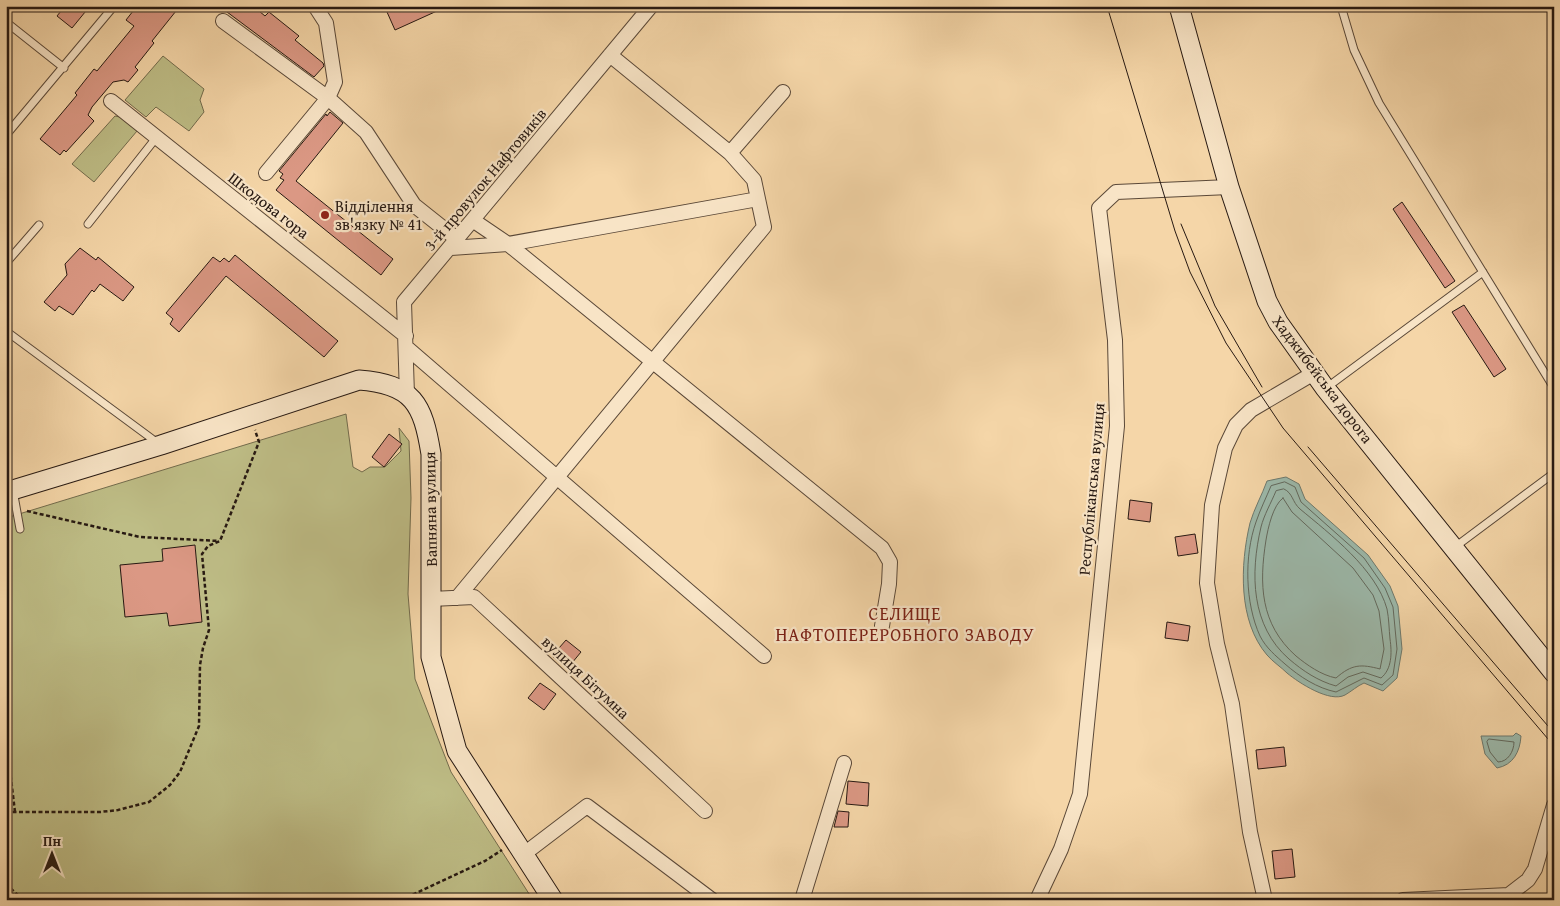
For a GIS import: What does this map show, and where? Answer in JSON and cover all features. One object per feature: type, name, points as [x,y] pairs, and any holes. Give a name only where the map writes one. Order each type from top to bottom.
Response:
[{"type":"street","points":[[266,173],[328,98],[335,82],[326,23],[315,6]]},
{"type":"street","name":"3-й провулок Нафтовиків","points":[[407,394],[404,302],[474,221],[651,6]]},
{"type":"street","name":"Хаджибейська дорога","points":[[1179,6],[1229,187],[1267,301],[1278,322],[1320,380],[1554,673]]},
{"type":"street","points":[[223,21],[328,98],[366,132],[414,205],[454,244],[508,244],[758,199]]},
{"type":"street","points":[[457,598],[764,227],[754,180],[730,153],[610,55]]},
{"type":"street","points":[[730,153],[783,92]]},
{"type":"street","name":"Шкодова гора","points":[[111,101],[406,342],[764,656]]},
{"type":"street","name":"Республіканська вулиця","points":[[1043,899],[1080,794],[1117,426],[1115,340],[1099,208],[1116,192],[1229,187]]},
{"type":"street","points":[[474,221],[508,244],[882,548],[890,562],[889,584],[882,626]]},
{"type":"street","points":[[10,491],[161,445],[359,380],[378,382],[398,388],[407,394]]},
{"type":"street","points":[[1264,900],[1250,832],[1232,704],[1217,644],[1207,582],[1212,505],[1225,448],[1236,425],[1251,410],[1320,380]]},
{"type":"street","name":"Вапняна вулиця","points":[[407,394],[419,408],[426,426],[431,454],[431,657],[457,751],[553,900]]},
{"type":"street","name":"вулиця Бітумна","points":[[431,599],[474,597],[706,811]]},
{"type":"street","points":[[802,900],[844,763]]},
{"type":"street","points":[[1403,900],[1505,897],[1528,880],[1535,869],[1554,805]]},
{"type":"street","points":[[520,847],[587,806],[712,900]]},
{"type":"lane","points":[[6,135],[114,6]]},
{"type":"lane","points":[[1341,6],[1354,50],[1379,103],[1554,388]]},
{"type":"lane","points":[[6,22],[64,68]]},
{"type":"lane","points":[[88,224],[156,138]]},
{"type":"lane","points":[[6,264],[40,225]]},
{"type":"lane","points":[[1320,380],[1483,272]]},
{"type":"lane","points":[[6,332],[161,445]]},
{"type":"lane","points":[[1455,547],[1554,473]]},
{"type":"lane","points":[[10,491],[20,529]]},
{"type":"path","points":[[220,542],[259,442],[251,416]]},
{"type":"path","points":[[16,508],[140,537],[220,542]]},
{"type":"path","points":[[6,812],[92,812],[118,810],[149,802],[170,785],[180,772],[199,726],[200,665],[209,630],[202,554],[208,546],[220,542]]},
{"type":"path","points":[[6,737],[15,812]]},
{"type":"path","points":[[401,900],[520,847]]},
{"type":"path","points":[[6,884],[22,899]]},
{"type":"path","points":[[6,892],[22,899]]},
{"type":"shaded area","points":[[163,56],[204,89],[200,100],[204,112],[189,131],[156,107],[146,117],[125,100]]},
{"type":"shaded area","points":[[115,116],[120,117],[137,131],[94,182],[72,164]]},
{"type":"shaded area","points":[[346,414],[353,467],[362,472],[370,467],[385,467],[401,451],[399,428],[409,441],[411,498],[408,594],[415,679],[451,772],[533,900],[6,900],[6,518]]},
{"type":"water","points":[[1286,477],[1299,484],[1305,499],[1368,555],[1390,586],[1398,606],[1402,649],[1397,678],[1383,691],[1364,683],[1339,697],[1315,691],[1299,682],[1269,658],[1251,626],[1246,609],[1243,574],[1250,523],[1267,481]]},
{"type":"water","points":[[1516,733],[1521,736],[1515,757],[1507,764],[1497,768],[1485,754],[1481,736],[1513,736]]},
{"type":"building","points":[[65,6],[90,6],[72,28],[57,16]]},
{"type":"building","points":[[137,6],[180,6],[152,41],[154,43],[135,67],[138,70],[128,82],[124,80],[113,82],[92,107],[88,115],[94,121],[66,152],[64,150],[60,155],[40,139],[77,95],[75,93],[94,69],[97,71],[134,26],[126,20]]},
{"type":"building","points":[[219,6],[253,6],[265,16],[269,12],[299,36],[295,40],[323,63],[324,66],[314,77]]},
{"type":"building","points":[[399,6],[448,6],[395,30],[387,12]]},
{"type":"building","points":[[330,112],[343,123],[296,181],[393,259],[381,275],[276,190],[284,180],[280,178],[283,174],[279,171],[326,114],[327,116]]},
{"type":"building","points":[[1402,202],[1455,281],[1445,288],[1393,209]]},
{"type":"building","points":[[80,248],[96,260],[98,257],[134,287],[123,301],[100,284],[94,292],[92,290],[73,315],[59,306],[55,311],[44,302],[67,275],[65,264]]},
{"type":"building","points":[[235,255],[338,341],[324,357],[226,276],[179,332],[170,324],[173,319],[166,313],[213,257],[220,262],[224,258],[229,262]]},
{"type":"building","points":[[1464,305],[1506,369],[1494,377],[1452,312]]},
{"type":"building","points":[[389,434],[402,444],[384,467],[372,457]]},
{"type":"building","points":[[1130,500],[1152,503],[1150,522],[1128,519]]},
{"type":"building","points":[[1195,534],[1198,553],[1178,556],[1175,537]]},
{"type":"building","points":[[195,545],[202,622],[169,626],[167,613],[125,617],[120,565],[163,561],[162,549]]},
{"type":"building","points":[[1167,622],[1190,626],[1188,641],[1165,638]]},
{"type":"building","points":[[566,640],[581,652],[567,669],[552,656]]},
{"type":"building","points":[[540,683],[556,694],[544,710],[528,698]]},
{"type":"building","points":[[1284,747],[1286,766],[1258,769],[1256,750]]},
{"type":"building","points":[[848,781],[869,783],[868,806],[846,804]]},
{"type":"building","points":[[838,811],[849,812],[848,827],[834,827]]},
{"type":"building","points":[[1292,849],[1295,877],[1275,879],[1272,851]]},
{"type":"tram line","points":[[1107,6],[1175,231],[1190,272],[1226,343],[1283,428],[1554,746]]},
{"type":"tram line","points":[[1181,224],[1215,306],[1262,387]]},
{"type":"tram line","points":[[1308,447],[1554,733]]},
{"type":"place","name":"Відділення зв'язку № 41","points":[[325,215]]},
{"type":"district","name":"СЕЛИЩЕ НАФТОПЕРЕРОБНОГО ЗАВОДУ","points":[[905,623]]}]
